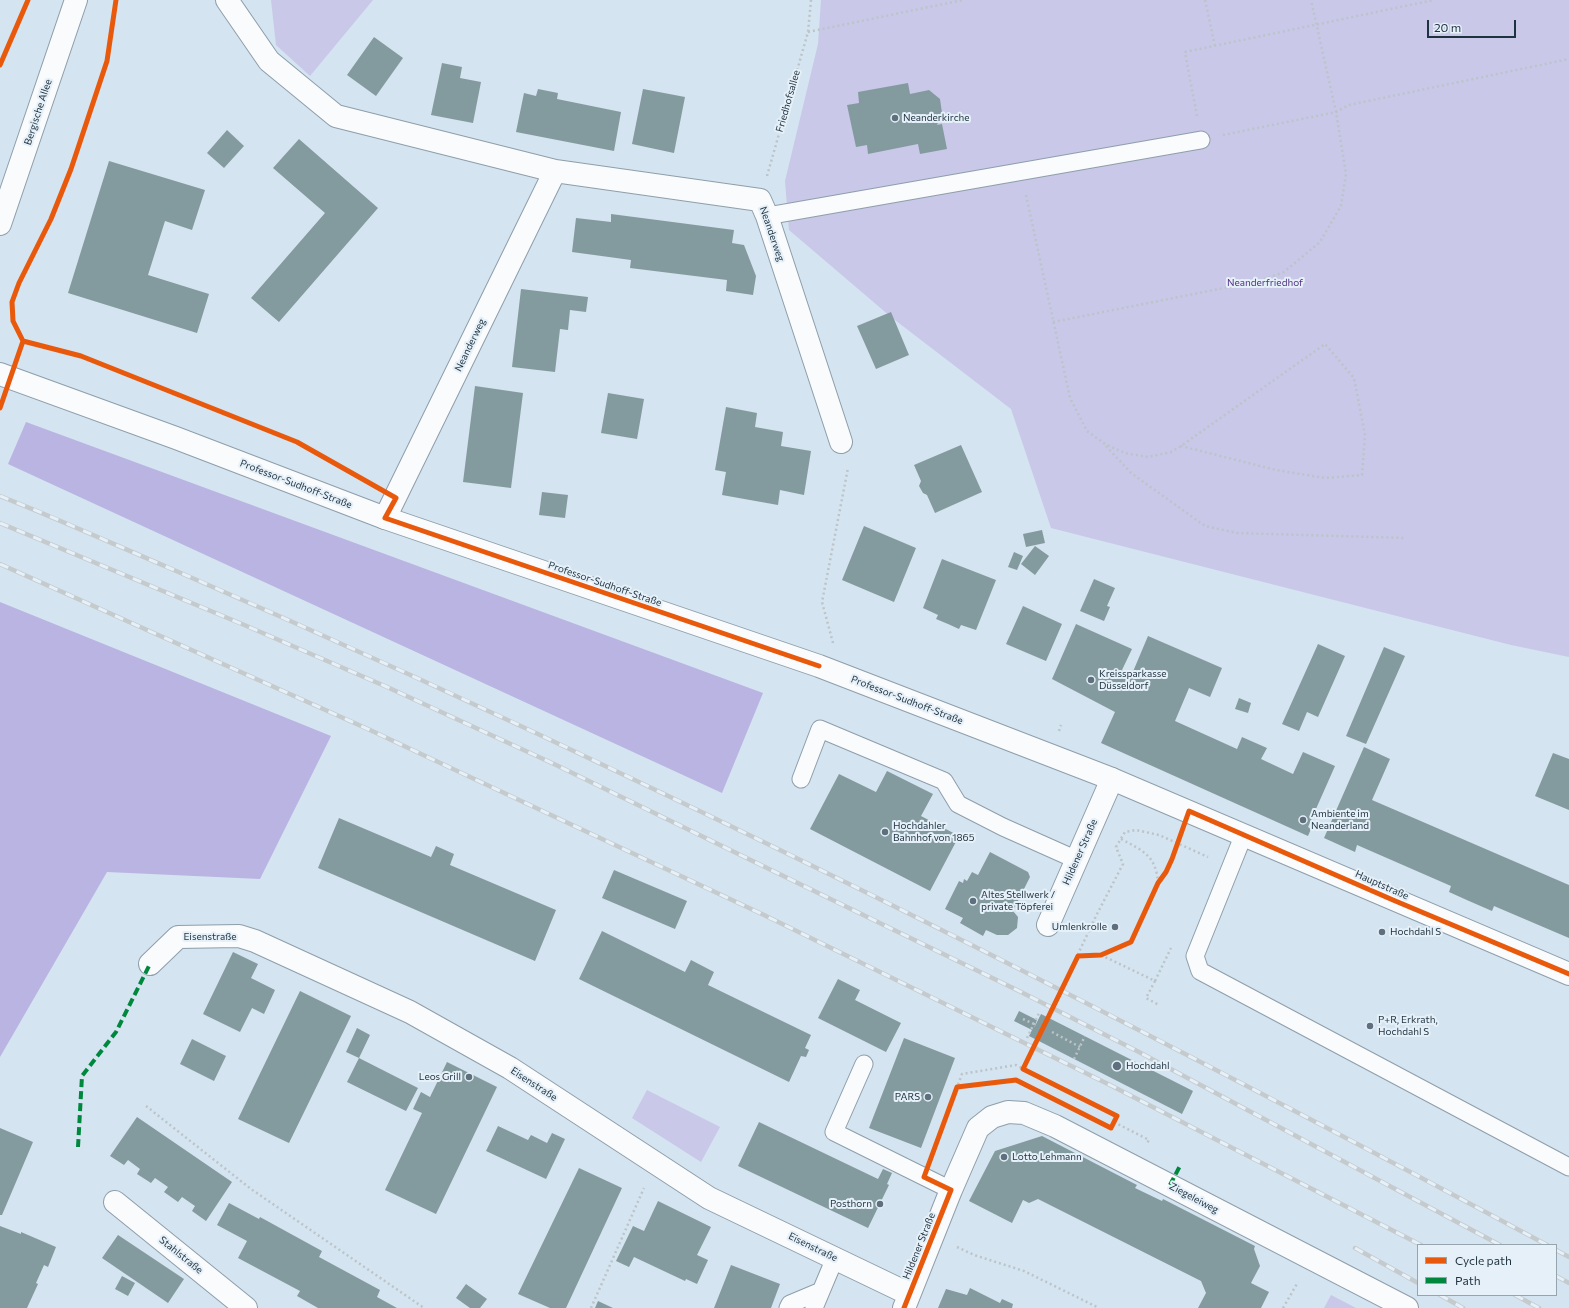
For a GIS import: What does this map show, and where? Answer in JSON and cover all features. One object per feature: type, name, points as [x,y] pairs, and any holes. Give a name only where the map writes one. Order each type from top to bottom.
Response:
[{"type":"street","name":"Bergische Allee","points":[[0,224],[76,0]]},
{"type":"street","name":"Neanderweg","points":[[227,0],[269,61],[336,116],[555,171],[763,208],[841,442]]},
{"type":"street","name":"Neanderweg","points":[[385,518],[555,171]]},
{"type":"street","name":"Professor-Sudhoff-Straße","points":[[0,374],[176,438],[385,518],[819,666],[1112,779]]},
{"type":"street","name":"Hauptstraße","points":[[1112,779],[1244,834],[1393,900],[1569,974]]},
{"type":"street","name":"Hildener Straße","points":[[1048,925],[1112,779]]},
{"type":"street","name":"Eisenstraße","points":[[150,964],[178,937],[239,936],[255,941],[410,1012],[510,1068],[709,1198],[835,1258],[907,1301]]},
{"type":"street","name":"Ziegeleiweg","points":[[978,1128],[992,1117],[1008,1112],[1024,1113],[1055,1126],[1407,1308]]},
{"type":"street","name":"Hildener Straße","points":[[907,1301],[932,1236],[978,1128]]},
{"type":"street","name":"Stahlstraße","points":[[116,1202],[246,1308]]},
{"type":"lane","points":[[763,208],[1021,172],[1201,140]]},
{"type":"lane","points":[[801,779],[820,729],[944,781],[958,804],[1003,827],[1077,860]]},
{"type":"lane","points":[[1244,834],[1195,956],[1200,970],[1569,1167]]},
{"type":"lane","points":[[864,1064],[834,1132],[951,1190]]},
{"type":"lane","points":[[814,1308],[835,1258]]},
{"type":"lane","points":[[788,1308],[790,1304],[821,1291]]},
{"type":"path","points":[[808,32],[963,0]]},
{"type":"path","points":[[1205,0],[1215,46]]},
{"type":"path","points":[[1053,322],[1259,281],[1284,272],[1320,242],[1341,206],[1346,174],[1336,112],[1311,0]]},
{"type":"path","points":[[1434,0],[1185,52],[1201,140],[1336,112],[1349,105],[1569,59]]},
{"type":"path","points":[[1021,172],[1070,398],[1087,431],[1105,444],[1125,453],[1148,457],[1171,452],[1325,344],[1354,378],[1365,435],[1362,475],[1325,478],[1276,470],[1181,446]]},
{"type":"path","points":[[835,650],[822,602],[848,466],[841,442]]},
{"type":"path","points":[[1105,444],[1131,473],[1205,526],[1237,534],[1406,538]]},
{"type":"path","points":[[1070,973],[1096,916],[1123,864],[1116,847],[1125,832],[1136,830],[1159,835],[1213,859]]},
{"type":"path","points":[[1121,839],[1148,854],[1157,870],[1158,883]]},
{"type":"path","points":[[1078,956],[1101,955],[1131,942],[1158,883],[1166,872],[1172,859]]},
{"type":"path","points":[[1159,1005],[1146,998],[1172,945]]},
{"type":"path","points":[[1101,955],[1155,980]]},
{"type":"path","points":[[1027,1038],[1040,1011]]},
{"type":"path","points":[[1023,1019],[1034,1024]]},
{"type":"path","points":[[1052,1032],[1080,1047]]},
{"type":"path","points":[[1074,1059],[1085,1036]]},
{"type":"path","points":[[1023,1069],[1026,1064]]},
{"type":"path","points":[[924,1176],[962,1074],[1016,1066],[1117,1116],[1114,1122],[1140,1135]]},
{"type":"path","points":[[146,1106],[251,1189],[424,1308]]},
{"type":"path","points":[[591,1308],[655,1164]]},
{"type":"path","points":[[932,1236],[974,1255],[1024,1271],[1099,1308]]},
{"type":"green space","points":[[271,0],[373,0],[310,76],[276,45]]},
{"type":"green space","name":"Neanderfriedhof","points":[[821,0],[1569,0],[1569,657],[1511,645],[1051,528],[1011,409],[891,317],[789,230],[785,181],[818,44]]},
{"type":"green space","points":[[647,1090],[720,1127],[701,1162],[632,1118]]},
{"type":"green space","points":[[1331,1295],[1356,1308],[1324,1308]]},
{"type":"shaded area","points":[[26,422],[763,693],[722,793],[8,464]]},
{"type":"shaded area","points":[[0,602],[331,736],[260,879],[107,872],[0,1057]]},
{"type":"building","points":[[374,37],[403,58],[376,96],[347,75]]},
{"type":"building","points":[[442,63],[462,67],[460,78],[481,82],[473,123],[431,115]]},
{"type":"building","name":"Neanderkirche","points":[[908,83],[910,94],[929,90],[940,99],[942,113],[937,125],[942,124],[947,149],[920,154],[918,144],[868,154],[867,145],[856,147],[847,105],[859,103],[858,92]]},
{"type":"building","points":[[538,89],[558,93],[557,99],[621,112],[614,151],[516,132],[524,93],[536,96]]},
{"type":"building","points":[[643,89],[685,97],[674,153],[632,144]]},
{"type":"building","points":[[227,130],[244,146],[224,168],[207,153]]},
{"type":"building","points":[[299,139],[378,208],[279,322],[251,298],[325,213],[273,168]]},
{"type":"building","points":[[109,161],[205,190],[192,230],[165,221],[148,275],[209,294],[197,333],[68,293]]},
{"type":"building","points":[[611,214],[734,230],[732,243],[744,245],[756,276],[753,295],[726,291],[727,280],[630,268],[631,260],[572,252],[576,218],[611,222]]},
{"type":"building","points":[[521,289],[588,297],[586,312],[570,310],[568,330],[560,329],[555,372],[512,367]]},
{"type":"building","points":[[891,312],[909,355],[876,369],[857,326]]},
{"type":"building","points":[[475,386],[523,393],[511,488],[463,482]]},
{"type":"building","points":[[608,393],[644,399],[637,439],[601,433]]},
{"type":"building","points":[[726,407],[757,413],[755,427],[783,432],[781,446],[811,451],[804,495],[780,490],[778,505],[722,495],[726,472],[715,470]]},
{"type":"building","points":[[961,445],[982,492],[935,513],[927,495],[923,493],[919,486],[921,481],[914,465]]},
{"type":"building","points":[[542,492],[568,495],[565,518],[539,515]]},
{"type":"building","points":[[864,526],[916,548],[894,602],[842,580]]},
{"type":"building","points":[[1042,530],[1045,543],[1026,547],[1023,534]]},
{"type":"building","points":[[1035,546],[1049,556],[1035,575],[1021,564]]},
{"type":"building","points":[[1014,552],[1023,556],[1017,570],[1008,567]]},
{"type":"building","points":[[942,559],[996,580],[976,630],[961,625],[959,629],[936,619],[938,615],[923,608]]},
{"type":"building","points":[[1094,579],[1115,588],[1107,606],[1110,607],[1104,621],[1080,611]]},
{"type":"building","points":[[1023,606],[1062,624],[1046,661],[1006,644]]},
{"type":"building","points":[[1076,624],[1132,649],[1122,670],[1132,674],[1148,636],[1222,668],[1210,697],[1189,688],[1175,721],[1237,749],[1242,737],[1267,748],[1261,759],[1293,774],[1303,752],[1335,766],[1308,827],[1311,829],[1308,836],[1101,743],[1115,712],[1052,679]]},
{"type":"building","points":[[1318,644],[1345,656],[1318,717],[1307,712],[1299,731],[1282,724]]},
{"type":"building","points":[[1384,647],[1405,656],[1366,744],[1346,736]]},
{"type":"building","points":[[1239,698],[1251,703],[1248,713],[1235,709]]},
{"type":"building","points":[[1364,747],[1390,759],[1372,800],[1569,885],[1569,938],[1494,906],[1492,911],[1469,901],[1449,892],[1451,886],[1357,845],[1355,852],[1324,838]]},
{"type":"building","points":[[1553,753],[1569,759],[1569,810],[1535,796]]},
{"type":"building","name":"Hochdahler Bahnhof von 1865","points":[[887,771],[933,794],[921,816],[959,836],[930,891],[810,829],[839,774],[876,792]]},
{"type":"building","points":[[339,818],[431,857],[436,846],[454,854],[450,865],[556,910],[535,961],[318,868]]},
{"type":"building","points":[[990,852],[1028,872],[1030,877],[1013,911],[1018,917],[1017,928],[1008,935],[997,935],[986,930],[983,936],[960,923],[963,918],[945,909],[959,881],[963,883],[964,879],[967,881],[972,872],[978,875]]},
{"type":"building","points":[[614,870],[687,901],[675,929],[602,898]]},
{"type":"building","points":[[602,931],[685,972],[691,960],[714,972],[708,985],[811,1035],[805,1048],[809,1050],[806,1057],[801,1056],[789,1082],[579,979]]},
{"type":"building","points":[[233,952],[258,964],[251,978],[275,990],[264,1014],[252,1008],[240,1032],[203,1014]]},
{"type":"building","points":[[838,979],[860,990],[855,1000],[901,1023],[886,1052],[818,1018]]},
{"type":"building","points":[[300,991],[351,1016],[289,1143],[238,1119]]},
{"type":"building","points":[[1019,1011],[1037,1020],[1034,1028],[1041,1014],[1193,1091],[1182,1114],[1029,1036],[1032,1030],[1014,1021]]},
{"type":"building","points":[[357,1028],[370,1035],[359,1058],[346,1052]]},
{"type":"building","points":[[904,1038],[955,1058],[921,1148],[869,1128]]},
{"type":"building","points":[[192,1039],[226,1056],[214,1081],[180,1064]]},
{"type":"building","points":[[359,1058],[418,1088],[406,1111],[347,1082]]},
{"type":"building","points":[[447,1062],[497,1087],[436,1214],[385,1190],[422,1113],[413,1109],[421,1092],[430,1097]]},
{"type":"building","points":[[137,1117],[232,1182],[206,1221],[192,1211],[195,1206],[182,1197],[178,1202],[164,1192],[168,1187],[155,1178],[151,1183],[137,1174],[140,1169],[128,1160],[124,1165],[110,1156]]},
{"type":"building","points":[[759,1122],[878,1179],[883,1169],[892,1173],[887,1184],[889,1185],[868,1228],[738,1166]]},
{"type":"building","points":[[498,1126],[528,1140],[531,1135],[547,1143],[552,1133],[565,1139],[546,1179],[486,1151]]},
{"type":"building","points":[[0,1128],[33,1142],[2,1215],[0,1215]]},
{"type":"building","points":[[1042,1136],[1137,1185],[1135,1188],[1162,1201],[1163,1199],[1255,1246],[1254,1249],[1260,1266],[1251,1283],[1269,1292],[1261,1308],[1198,1308],[1206,1293],[1201,1281],[1038,1199],[1029,1203],[1023,1200],[1012,1223],[969,1201],[995,1151]]},
{"type":"building","points":[[579,1168],[622,1188],[566,1308],[550,1308],[518,1294]]},
{"type":"building","points":[[658,1201],[711,1227],[697,1255],[708,1260],[697,1284],[686,1279],[685,1281],[634,1257],[629,1267],[616,1261],[633,1226],[644,1231]]},
{"type":"building","points":[[229,1203],[259,1219],[260,1217],[322,1251],[319,1257],[380,1290],[377,1297],[397,1308],[318,1308],[297,1296],[300,1291],[238,1258],[247,1241],[217,1225]]},
{"type":"building","points":[[0,1226],[21,1234],[21,1232],[56,1247],[48,1267],[44,1265],[36,1283],[38,1284],[27,1308],[0,1308]]},
{"type":"building","points":[[118,1235],[184,1279],[168,1303],[102,1258]]},
{"type":"building","points":[[731,1265],[780,1284],[771,1308],[714,1308]]},
{"type":"building","points":[[122,1276],[135,1283],[128,1296],[115,1289]]},
{"type":"building","points":[[466,1284],[487,1299],[480,1308],[470,1308],[456,1298]]},
{"type":"building","points":[[970,1288],[1000,1303],[1002,1299],[1013,1304],[1012,1308],[938,1308],[946,1289],[967,1295]]},
{"type":"building","points":[[598,1301],[613,1308],[595,1308]]},
{"type":"railway","points":[[0,496],[229,594],[416,677],[774,847],[1107,1014],[1328,1128],[1545,1244]]},
{"type":"railway","points":[[0,523],[242,624],[387,687],[554,764],[1019,991],[1137,1051],[1498,1244]]},
{"type":"railway","points":[[0,564],[370,730],[764,915],[1112,1086],[1419,1244]]},
{"type":"railway","points":[[1355,1248],[1417,1282]]},
{"type":"railway","points":[[1557,1251],[1569,1257]]},
{"type":"railway","points":[[1557,1277],[1569,1283]]},
{"type":"railway","points":[[1442,1296],[1463,1308]]},
{"type":"railway","points":[[1517,1296],[1539,1308]]},
{"type":"marked path","points":[[78,1147],[82,1076],[116,1032],[150,964]]},
{"type":"marked path","points":[[1170,1185],[1181,1164]]},
{"type":"cycle path","points":[[0,65],[28,0]]},
{"type":"cycle path","points":[[0,408],[23,341],[13,321],[12,302],[19,283],[51,219],[71,169],[107,61],[116,0]]},
{"type":"cycle path","points":[[23,341],[81,356],[297,442],[396,498],[385,518],[819,666]]},
{"type":"cycle path","points":[[904,1308],[951,1190],[924,1177],[957,1087],[1016,1080],[1111,1128],[1117,1116],[1023,1069],[1078,956],[1101,955],[1131,942],[1158,883],[1166,872],[1172,859],[1189,811],[1393,900],[1569,974]]},
{"type":"place","name":"Neanderkirche","points":[[895,118]]},
{"type":"place","name":"Kreissparkasse Düsseldorf","points":[[1091,680]]},
{"type":"place","name":"Ambiente im Neanderland","points":[[1303,820]]},
{"type":"place","name":"Hochdahler Bahnhof von 1865","points":[[885,832]]},
{"type":"place","name":"Altes Stellwerk / private Töpferei","points":[[973,901]]},
{"type":"place","name":"Umlenkrolle","points":[[1115,927]]},
{"type":"place","name":"Hochdahl S","points":[[1382,932]]},
{"type":"place","name":"P+R, Erkrath, Hochdahl S","points":[[1370,1026]]},
{"type":"place","name":"Hochdahl","points":[[1117,1066]]},
{"type":"place","name":"Leos Grill","points":[[469,1077]]},
{"type":"place","name":"PARS","points":[[928,1097]]},
{"type":"place","name":"Lotto Lehmann","points":[[1004,1157]]},
{"type":"place","name":"Posthorn","points":[[880,1204]]}]
